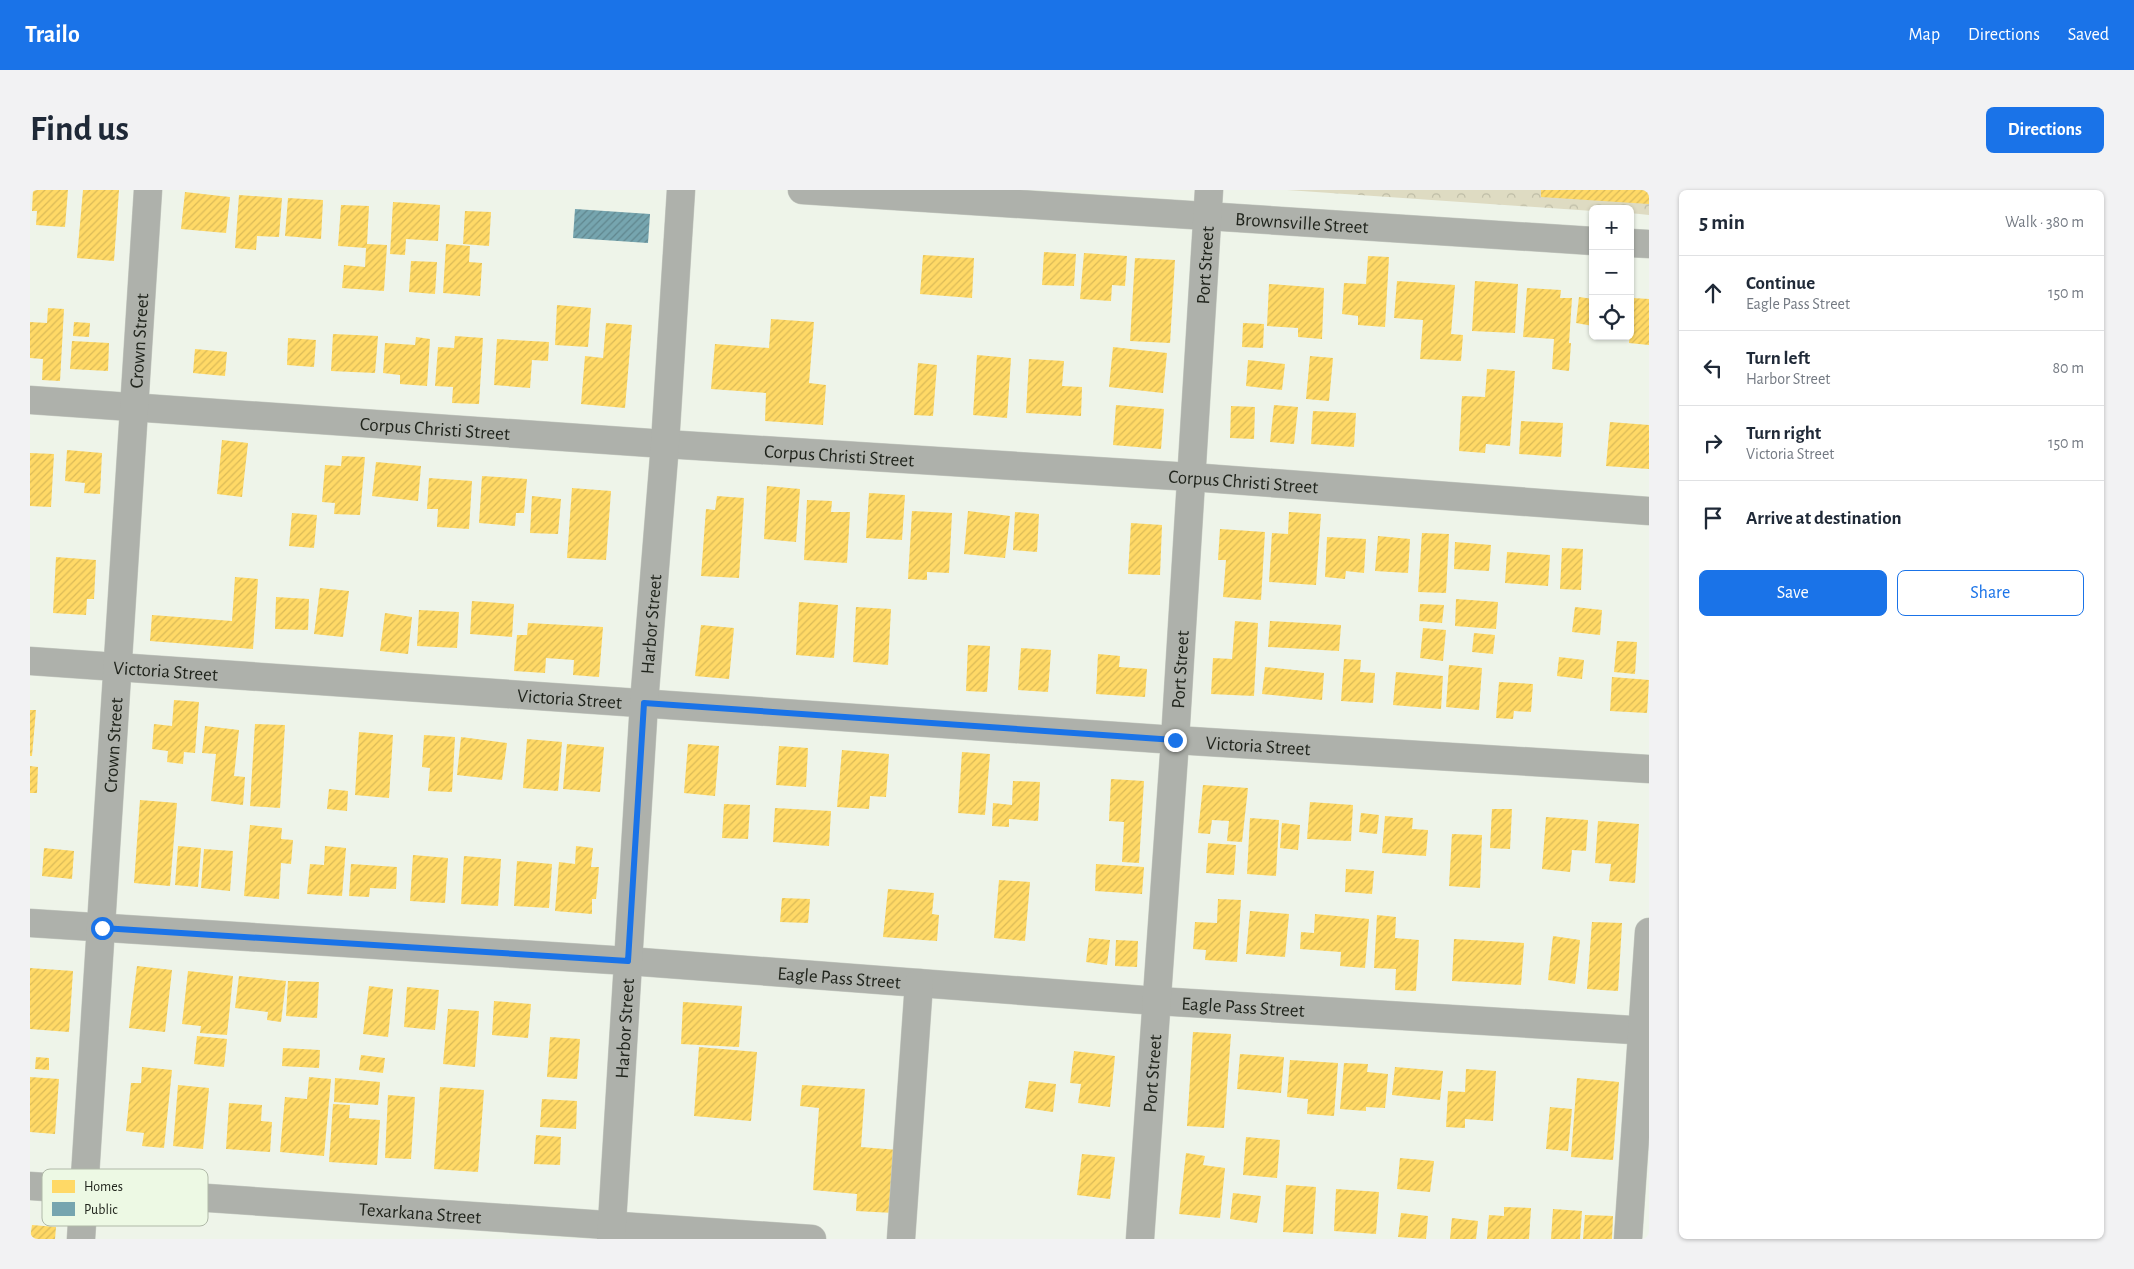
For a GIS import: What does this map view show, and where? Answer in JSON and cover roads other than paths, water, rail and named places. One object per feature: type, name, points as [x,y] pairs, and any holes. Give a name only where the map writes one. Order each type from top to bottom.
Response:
[{"type":"street","name":"Crown Street","points":[[85,1169],[148,190]]},
{"type":"street","name":"Harbor Street","points":[[611,1232],[644,703],[665,444],[681,190]]},
{"type":"street","name":"Brownsville Street","points":[[802,190],[1209,203],[1589,241]]},
{"type":"street","name":"Port Street","points":[[1140,1239],[1175,740],[1209,203]]},
{"type":"street","points":[[1634,243],[1649,244]]},
{"type":"street","name":"Corpus Christi Street","points":[[30,400],[665,444],[1191,476],[1649,510]]},
{"type":"street","name":"Victoria Street","points":[[30,661],[1175,740],[1649,769]]},
{"type":"street","name":"Eagle Pass Street","points":[[30,923],[628,961],[1157,1002],[1645,1031]]},
{"type":"street","points":[[1628,1239],[1645,1031],[1649,932]]},
{"type":"street","points":[[901,1239],[919,983]]},
{"type":"street","name":"Texarkana Street","points":[[208,1200],[611,1232],[812,1239]]},
{"type":"street","name":"Crown Street","points":[[81,1239],[82,1226]]}]
